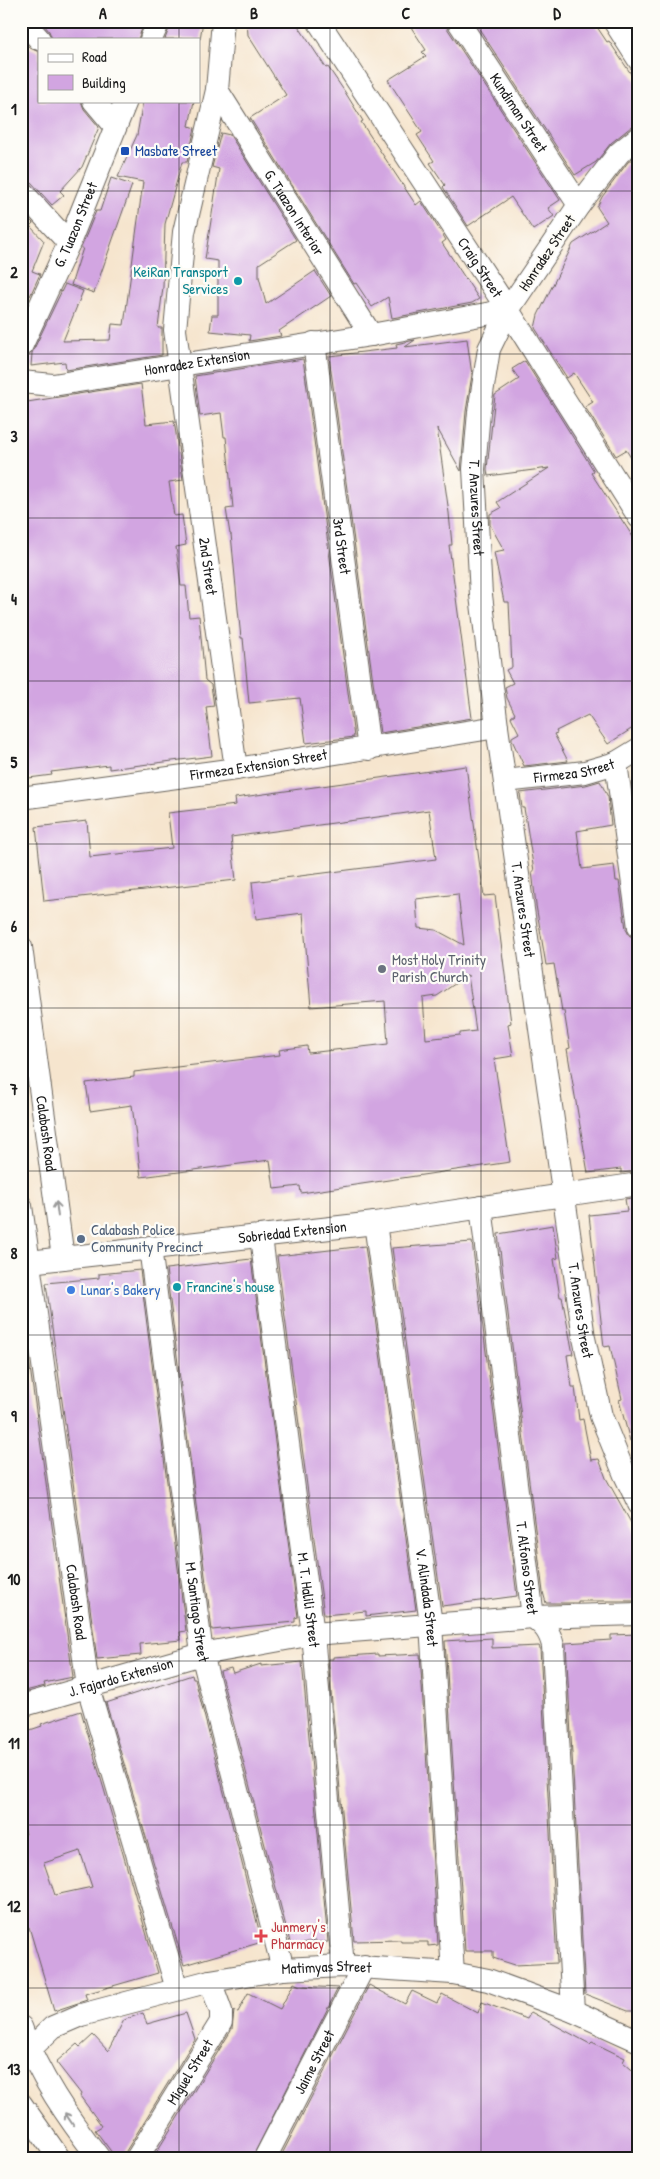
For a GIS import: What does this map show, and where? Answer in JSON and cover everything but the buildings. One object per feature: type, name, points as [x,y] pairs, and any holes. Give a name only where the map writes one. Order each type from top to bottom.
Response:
[{"type":"street","points":[[23,21],[38,38]]},
{"type":"street","points":[[151,38],[159,21]]},
{"type":"street","points":[[180,365],[175,330],[184,232],[217,90],[223,21]]},
{"type":"street","name":"Craig Street","points":[[318,21],[508,310],[639,517]]},
{"type":"street","name":"Kundiman Street","points":[[458,21],[579,205]]},
{"type":"street","points":[[614,21],[639,60]]},
{"type":"street","name":"G. Tuazon Interior","points":[[217,90],[371,335]]},
{"type":"street","points":[[95,102],[115,126]]},
{"type":"street","name":"G. Tuazon Street","points":[[21,348],[69,243],[126,102]]},
{"type":"street","name":"Honradez Street","points":[[508,310],[579,205],[619,153],[639,137]]},
{"type":"street","points":[[21,191],[69,243]]},
{"type":"street","points":[[371,335],[508,310]]},
{"type":"street","name":"T. Anzures Street","points":[[508,310],[489,349],[479,412],[474,469],[481,595],[497,727],[584,1338],[601,1416],[639,1504]]},
{"type":"street","name":"Honradez Extension","points":[[21,382],[54,385],[371,335]]},
{"type":"street","name":"3rd Street","points":[[314,343],[369,749]]},
{"type":"street","name":"2nd Street","points":[[180,365],[236,769]]},
{"type":"street","name":"Firmeza Extension Street","points":[[21,798],[236,769],[497,727]]},
{"type":"street","name":"Firmeza Street","points":[[505,781],[585,772],[616,763],[639,748]]},
{"type":"street","points":[[616,763],[639,927]]},
{"type":"street","name":"Calabash Road","points":[[21,947],[29,1051],[63,1258]]},
{"type":"street","name":"Sobriedad Extension","points":[[26,1264],[150,1247],[375,1224],[639,1184]]},
{"type":"street","name":"Calabash Road","points":[[21,1206],[26,1264],[88,1687],[177,1989]]},
{"type":"street","name":"T. Alfonso Street","points":[[481,1207],[533,1617],[544,1624],[551,1635],[553,1646],[573,2011]]},
{"type":"street","name":"V. Alindada Street","points":[[375,1224],[431,1624],[453,1973]]},
{"type":"street","name":"M. T. Halili Street","points":[[261,1237],[313,1634],[353,1966]]},
{"type":"street","name":"M. Santiago Street","points":[[150,1247],[202,1654],[283,1969]]},
{"type":"street","name":"J. Fajardo Extension","points":[[21,1706],[202,1654],[313,1634],[533,1617],[639,1614]]},
{"type":"street","name":"Matimyas Street","points":[[25,2054],[53,2027],[81,2015],[177,1989],[210,1981],[283,1969],[353,1966],[453,1973],[488,1980],[573,2011],[639,2041]]},
{"type":"street","name":"Jaime Street","points":[[264,2158],[353,1966]]},
{"type":"street","name":"Miguel Street","points":[[137,2158],[221,2022],[221,2010],[210,1981]]},
{"type":"street","points":[[21,2027],[25,2054],[98,2158]]},
{"type":"street","points":[[21,2104],[59,2158]]},
{"type":"place","name":"Masbate Street","points":[[125,151]]},
{"type":"place","name":"KeiRan Transport Services","points":[[238,281]]},
{"type":"place","name":"Most Holy Trinity Parish Church","points":[[382,969]]},
{"type":"place","name":"Calabash Police Community Precinct","points":[[81,1239]]},
{"type":"place","name":"Francine's house","points":[[177,1287]]},
{"type":"place","name":"Lunar's Bakery","points":[[71,1290]]},
{"type":"place","name":"Junmery's Pharmacy","points":[[261,1936]]}]
